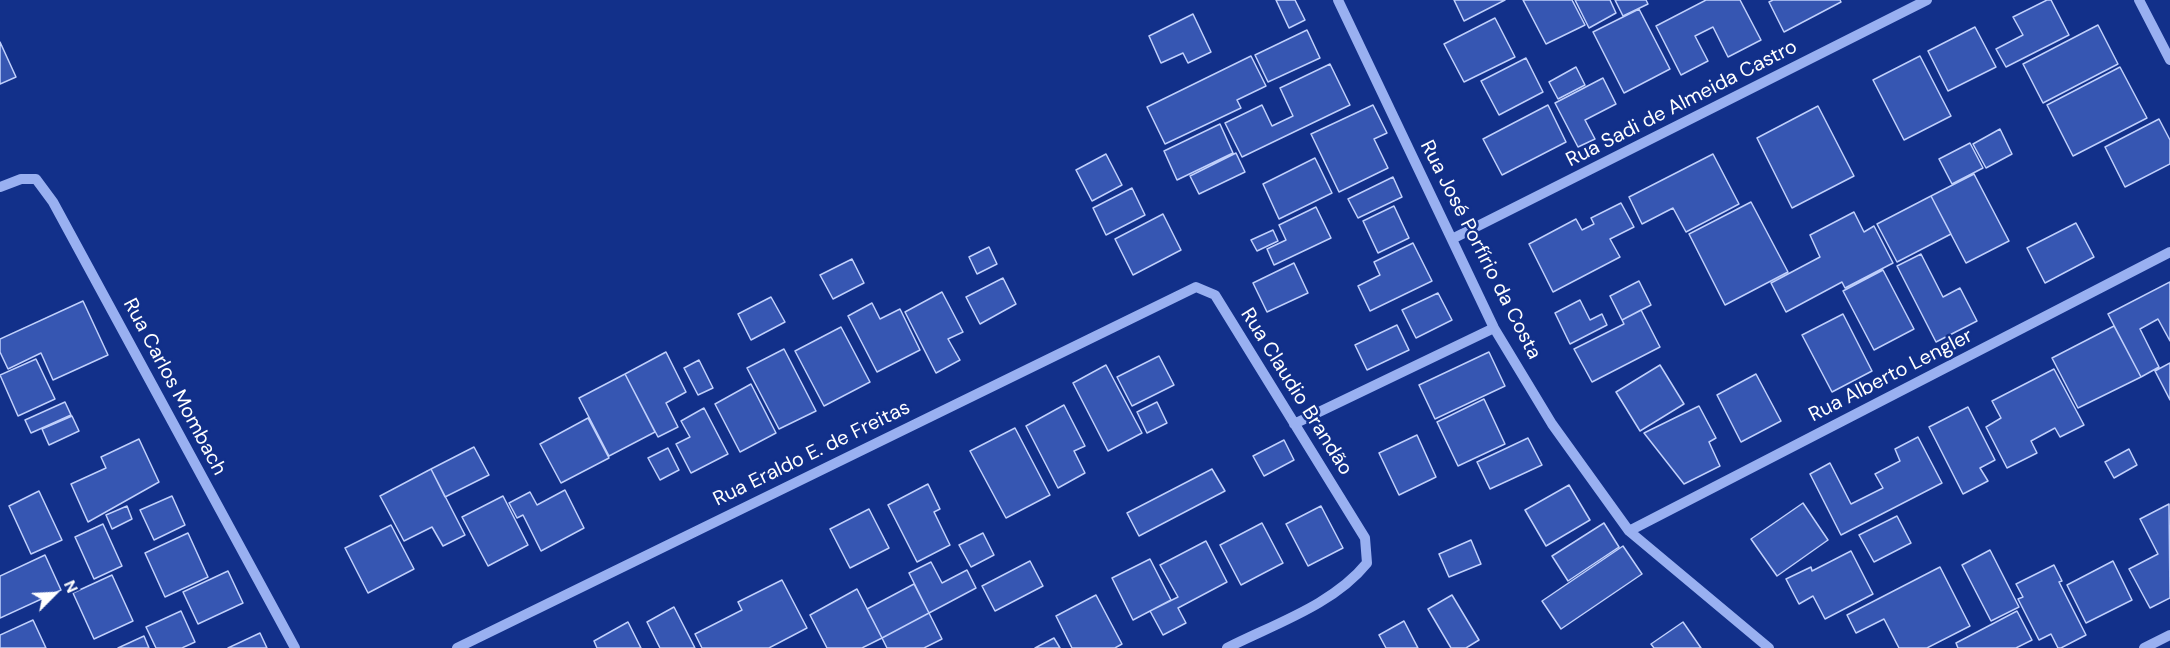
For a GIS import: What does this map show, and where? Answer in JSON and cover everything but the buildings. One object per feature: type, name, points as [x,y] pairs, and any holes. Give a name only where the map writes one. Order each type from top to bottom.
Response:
[{"type":"street","name":"Rua José Porfírio da Costa","points":[[1338,0],[1494,328],[1552,424],[1629,531],[1769,648]]},
{"type":"street","name":"Rua Sadi de Almeida Castro","points":[[1452,239],[1927,0]]},
{"type":"street","points":[[2139,0],[2170,60]]},
{"type":"street","name":"Rua Carlos Mombach","points":[[0,187],[21,179],[36,179],[53,202],[295,648]]},
{"type":"street","name":"Rua Alberto Lengler","points":[[1629,531],[2170,252]]},
{"type":"street","name":"Rua Claudio Brandão","points":[[1182,292],[1196,287],[1215,295],[1365,538],[1367,563],[1354,579],[1334,595],[1227,648]]},
{"type":"street","name":"Rua Eraldo E. de Freitas","points":[[458,648],[1182,292]]},
{"type":"street","points":[[1293,424],[1494,328]]},
{"type":"street","points":[[2144,648],[2170,635]]}]
